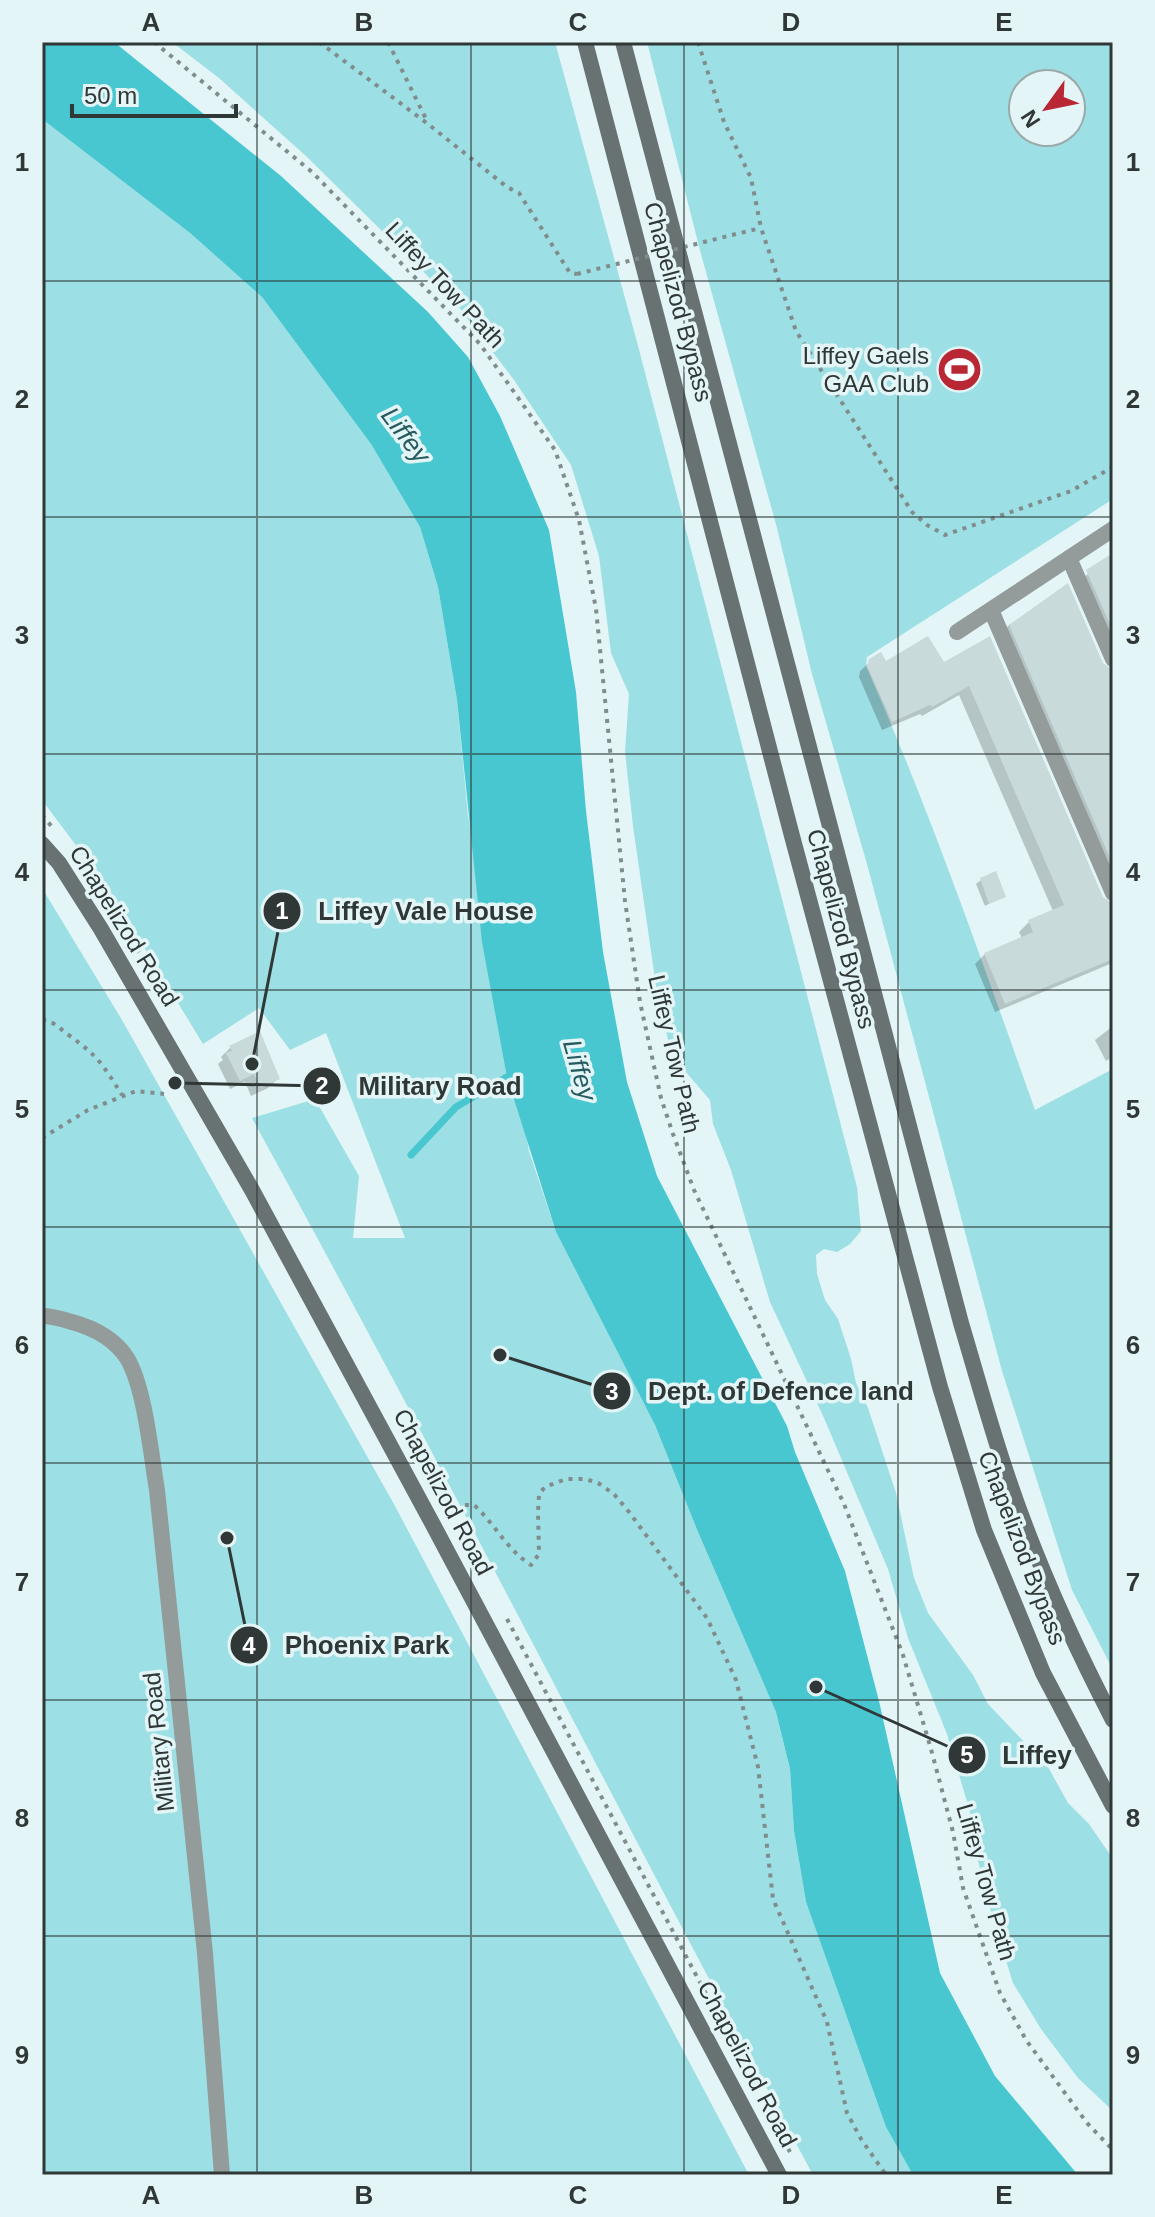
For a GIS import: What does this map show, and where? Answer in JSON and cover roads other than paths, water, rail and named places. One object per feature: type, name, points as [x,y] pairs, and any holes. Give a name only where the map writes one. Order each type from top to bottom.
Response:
[{"type":"main road","name":"Chapelizod Bypass","points":[[585,42],[792,836],[940,1387],[984,1530],[1037,1658],[1113,1806]]},
{"type":"main road","name":"Chapelizod Bypass","points":[[623,42],[961,1323],[1006,1474],[1040,1564],[1086,1669],[1113,1720]]},
{"type":"main road","name":"Chapelizod Road","points":[[42,844],[59,863],[165,1036],[431,1521],[779,2175]]},
{"type":"street","points":[[957,632],[1113,529]]},
{"type":"street","points":[[1069,558],[1113,659]]},
{"type":"street","points":[[991,610],[1113,893]]},
{"type":"street","name":"Military Road","points":[[42,1316],[86,1325],[109,1338],[128,1359],[147,1429],[157,1490],[205,1953],[222,2175]]},
{"type":"water","points":[[42,42],[114,42],[281,176],[428,312],[468,357],[500,416],[549,530],[576,692],[603,952],[627,1082],[657,1176],[787,1426],[845,1571],[879,1701],[940,1973],[995,2076],[1078,2175],[913,2175],[886,2127],[806,1902],[794,1831],[790,1769],[776,1712],[655,1425],[556,1232],[507,1077],[482,942],[457,700],[438,587],[420,527],[371,444],[262,297],[190,233],[42,119]]},
{"type":"waterway","points":[[411,1155],[456,1107],[507,1077]]},
{"type":"place","name":"Liffey Gaels GAA Club","points":[[960,370]]},
{"type":"place","name":"Liffey Vale House","points":[[252,1064]]},
{"type":"place","name":"Military Road","points":[[175,1083]]},
{"type":"place","name":"Dept. of Defence land","points":[[500,1355]]},
{"type":"place","name":"Phoenix Park","points":[[227,1538]]},
{"type":"place","name":"Liffey","points":[[816,1687]]}]
